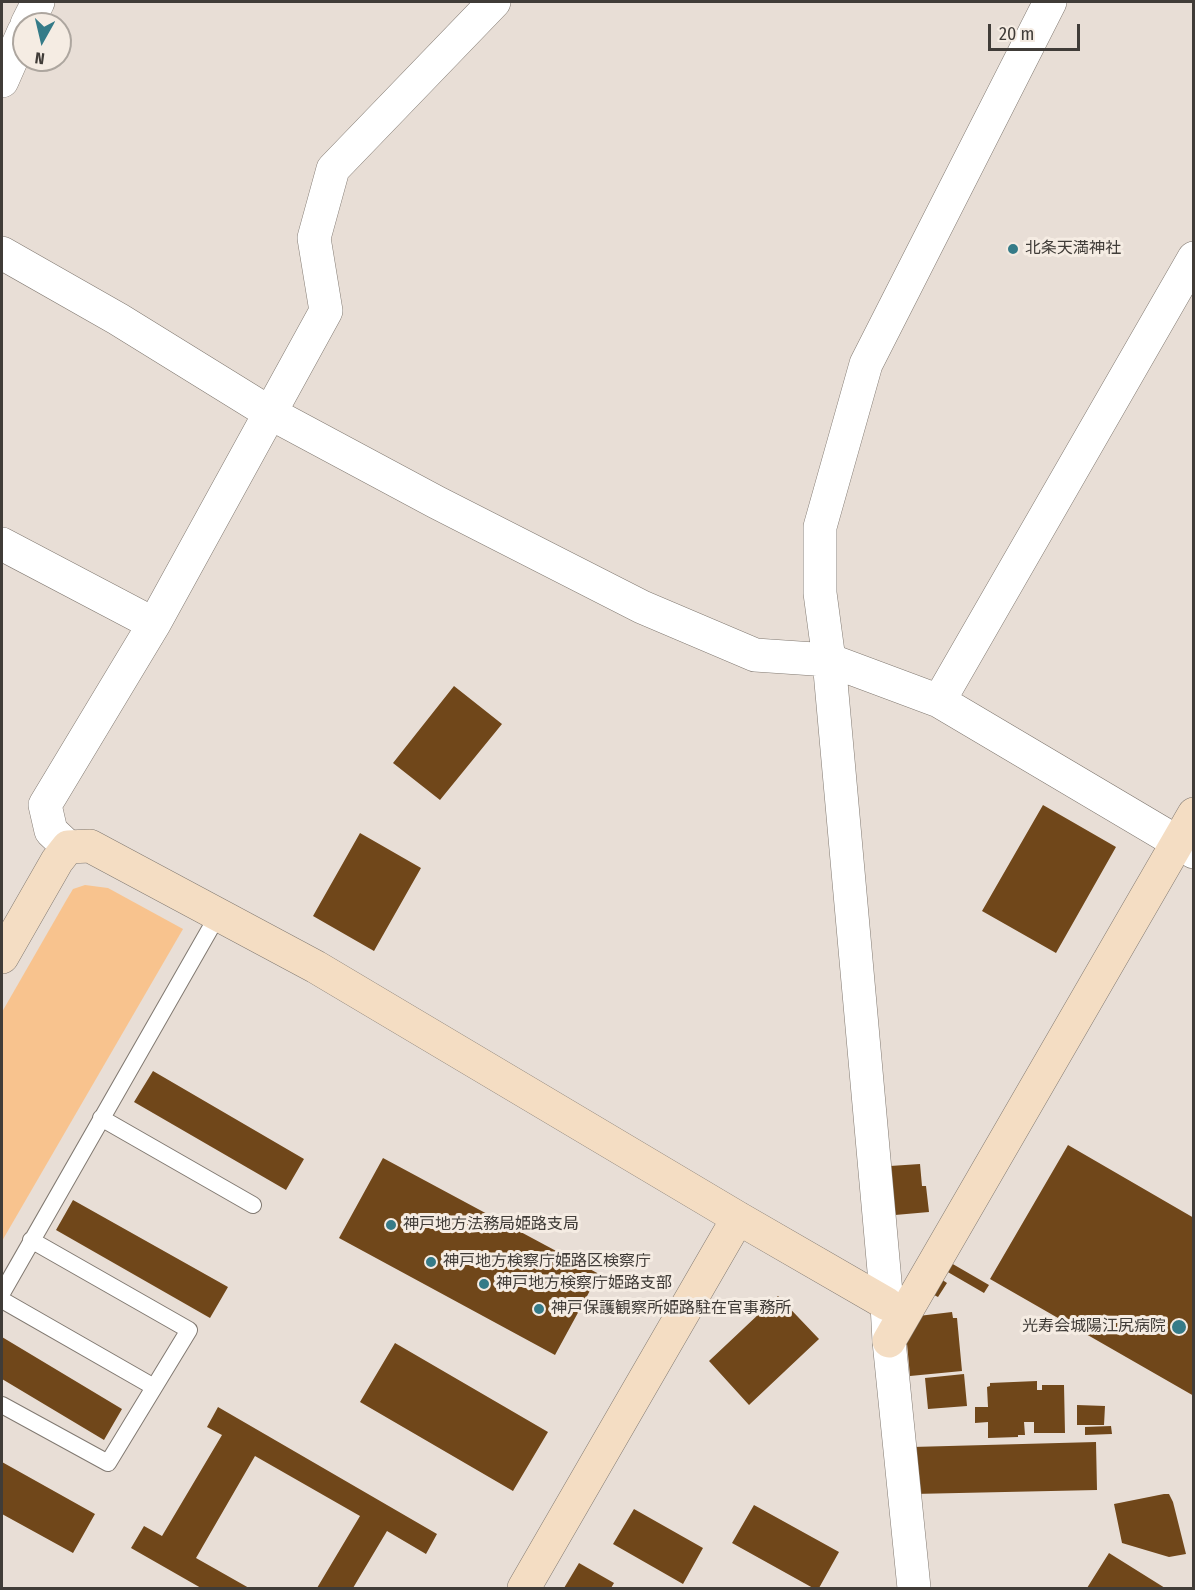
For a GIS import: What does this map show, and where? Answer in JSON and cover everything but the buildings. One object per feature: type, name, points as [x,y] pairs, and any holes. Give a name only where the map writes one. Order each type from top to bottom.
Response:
[{"type":"street","points":[[494,2],[333,169],[314,238],[327,311],[154,624],[45,806],[51,831],[68,847],[90,846],[316,967],[887,1304]]},
{"type":"street","points":[[914,1588],[889,1341],[829,660],[820,593],[819,527],[866,364],[1050,2]]},
{"type":"street","points":[[2,81],[12,59]]},
{"type":"street","points":[[2,253],[118,319],[270,413],[436,502],[642,607],[755,655],[829,660],[939,702],[1185,847]]},
{"type":"street","points":[[939,702],[1192,266]]},
{"type":"street","points":[[2,544],[154,624]]},
{"type":"street","points":[[889,1341],[1185,847],[1194,814]]},
{"type":"street","points":[[2,957],[57,861],[68,847]]},
{"type":"street","points":[[524,1588],[738,1218]]},
{"type":"lane","points":[[2,1293],[218,915]]},
{"type":"lane","points":[[101,1118],[253,1205]]},
{"type":"lane","points":[[2,1405],[108,1463],[189,1330],[31,1240]]},
{"type":"lane","points":[[2,1300],[154,1387]]},
{"type":"shaded area","points":[[85,885],[108,888],[183,929],[2,1241],[2,1012],[73,889]]},
{"type":"place","name":"北条天満神社","points":[[1013,249]]},
{"type":"place","name":"神戸地方法務局姫路支局","points":[[391,1225]]},
{"type":"place","name":"神戸地方検察庁姫路区検察庁","points":[[431,1262]]},
{"type":"place","name":"神戸地方検察庁姫路支部","points":[[484,1284]]},
{"type":"place","name":"神戸保護観察所姫路駐在官事務所","points":[[539,1309]]},
{"type":"place","name":"光寿会城陽江尻病院","points":[[1179,1327]]}]
